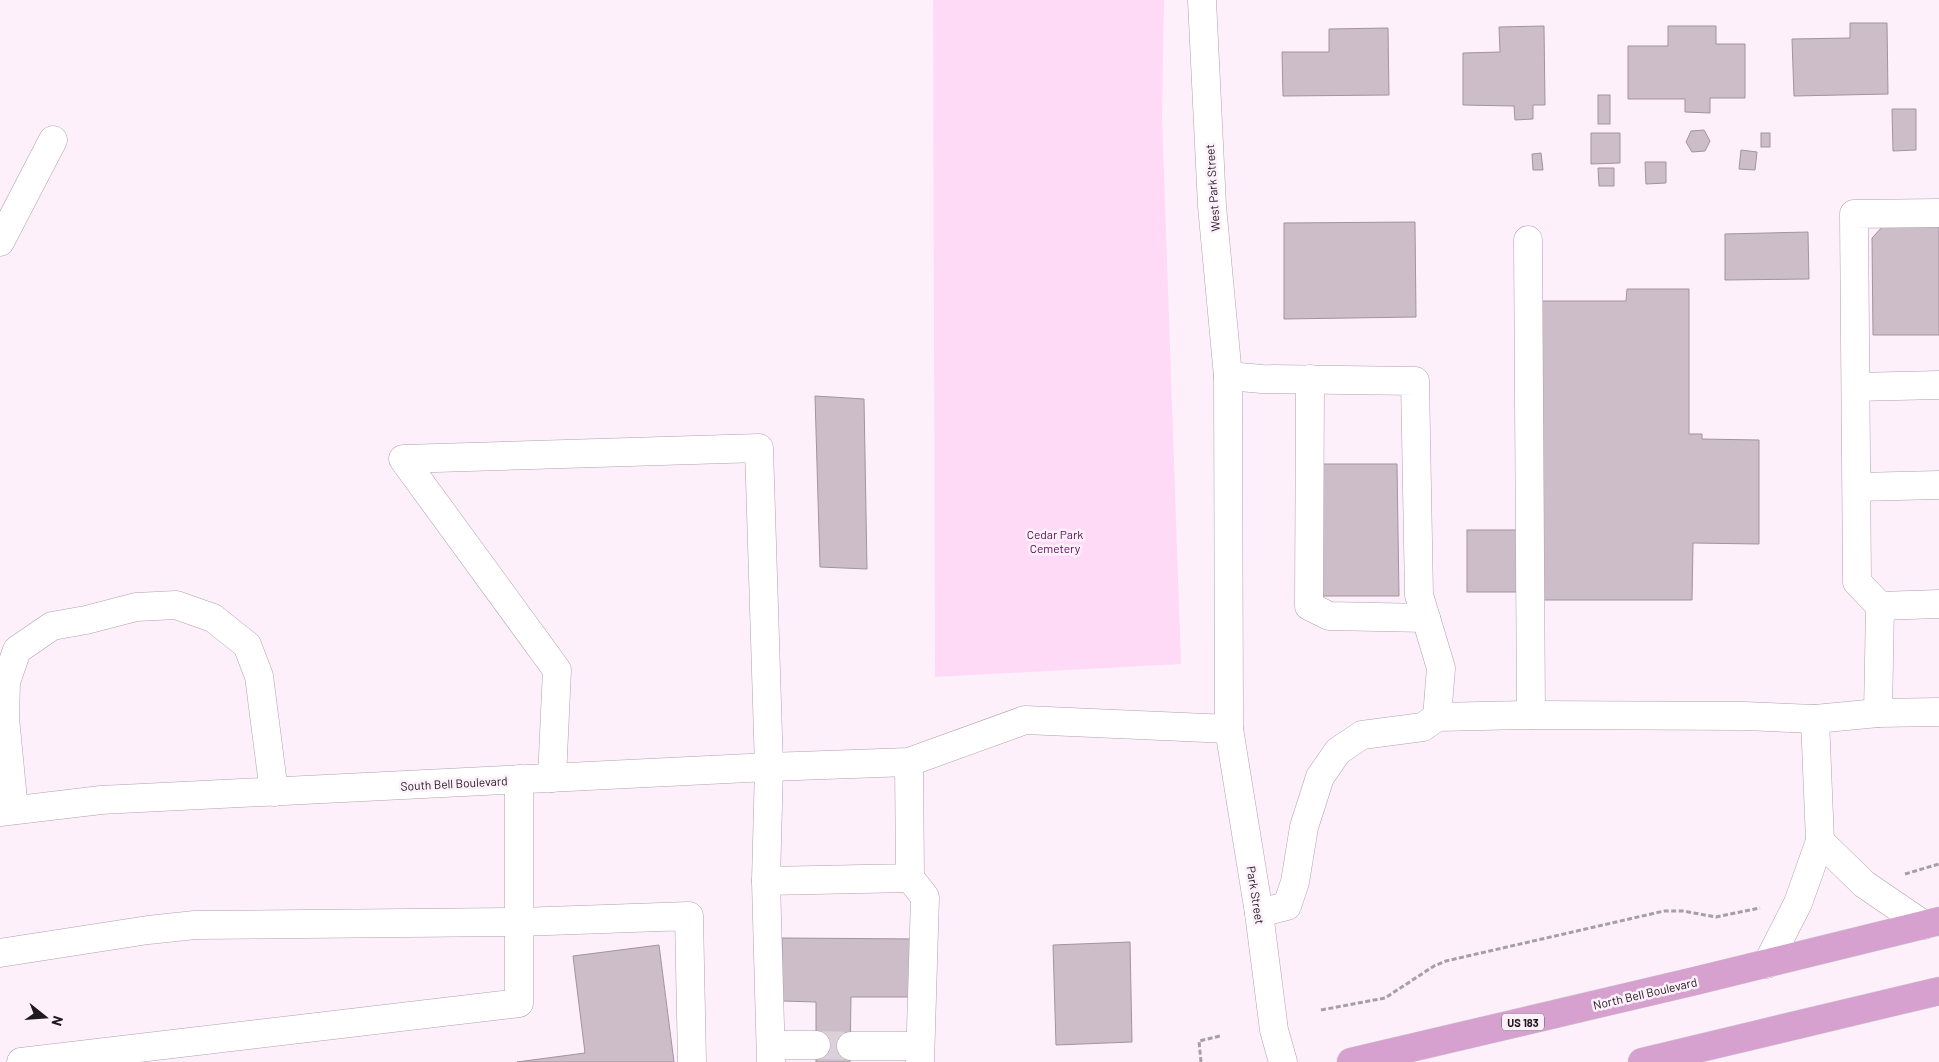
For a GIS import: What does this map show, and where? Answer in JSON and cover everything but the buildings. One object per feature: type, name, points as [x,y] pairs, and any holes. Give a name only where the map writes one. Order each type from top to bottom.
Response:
[{"type":"main road","name":"North Bell Boulevard","points":[[1351,1062],[1932,923]]},
{"type":"main road","points":[[1642,1062],[1939,991]]},
{"type":"street","name":"West Park Street","points":[[1202,0],[1212,206],[1228,376],[1229,729]]},
{"type":"street","points":[[0,242],[53,140]]},
{"type":"street","points":[[1878,713],[1880,606],[1857,582],[1858,488],[1854,214],[1939,213]]},
{"type":"street","points":[[1528,240],[1531,715]]},
{"type":"street","points":[[1228,376],[1262,379],[1415,380],[1419,595],[1441,668],[1438,717]]},
{"type":"street","points":[[1310,379],[1309,606],[1329,616],[1426,618]]},
{"type":"street","points":[[1856,387],[1939,385]]},
{"type":"street","points":[[552,778],[557,670],[403,459],[759,448],[769,767],[766,881],[771,1053],[816,1045]]},
{"type":"street","points":[[1858,488],[1939,485]]},
{"type":"street","points":[[1880,606],[1939,604]]},
{"type":"street","points":[[7,811],[6,682],[17,650],[52,626],[86,620],[136,607],[176,605],[213,618],[246,645],[259,676],[274,792]]},
{"type":"street","points":[[1259,913],[1287,906],[1295,882],[1304,827],[1320,777],[1338,751],[1362,735],[1422,727],[1438,717],[1531,715],[1744,716],[1815,719],[1878,713],[1939,712]]},
{"type":"street","points":[[1767,964],[1798,903],[1820,841],[1815,719]]},
{"type":"street","name":"South Bell Boulevard","points":[[7,811],[101,800],[769,767],[909,762],[1026,720],[1229,729]]},
{"type":"street","name":"Park Street","points":[[1229,729],[1259,913],[1274,1030],[1283,1062]]},
{"type":"street","points":[[851,1046],[920,1054],[925,897],[910,878],[909,762]]},
{"type":"street","points":[[21,1062],[519,1003],[519,779]]},
{"type":"street","points":[[1820,841],[1864,884],[1932,923]]},
{"type":"street","points":[[766,881],[910,878]]},
{"type":"street","points":[[0,953],[148,930],[196,925],[520,922],[689,916],[692,1062]]},
{"type":"path","points":[[1903,874],[1939,864]]},
{"type":"path","points":[[1321,1010],[1385,998],[1434,966],[1446,961],[1664,911],[1683,911],[1716,917],[1768,906]]},
{"type":"path","points":[[1201,1062],[1199,1041],[1220,1036]]},
{"type":"green space","name":"Cedar Park Cemetery","points":[[933,0],[1164,0],[1162,116],[1181,664],[935,677]]},
{"type":"tunnel","points":[[816,1045],[851,1046]]}]
